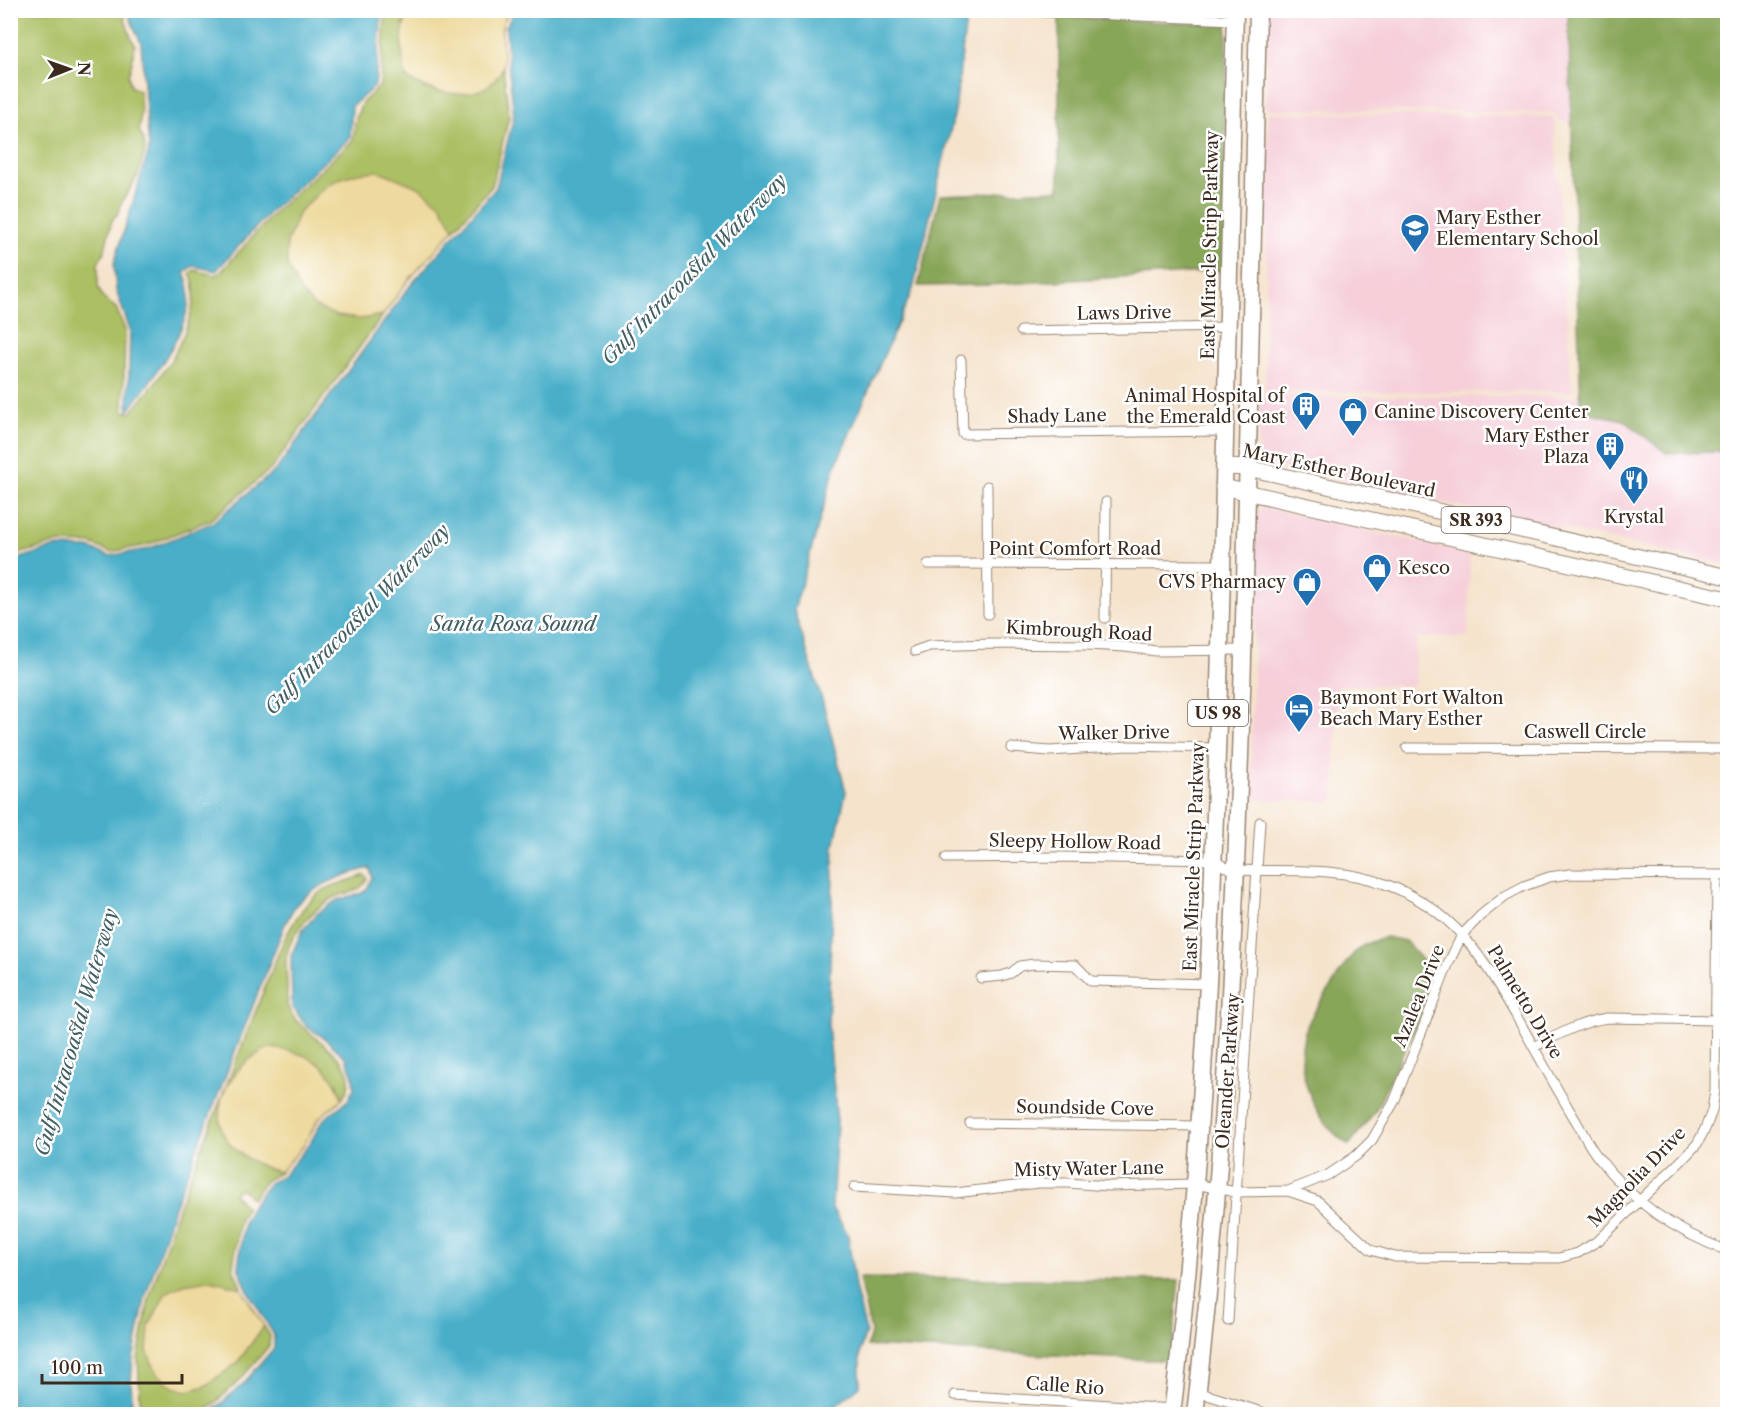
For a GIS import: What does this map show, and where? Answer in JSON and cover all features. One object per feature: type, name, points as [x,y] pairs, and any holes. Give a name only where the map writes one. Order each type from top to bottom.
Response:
[{"type":"highway","name":"US 98","points":[[1195,1414],[1218,1188],[1230,1023],[1237,870],[1258,10]]},
{"type":"highway","name":"East Miracle Strip Parkway","points":[[1172,1412],[1195,1184],[1209,984],[1220,651],[1235,15]]},
{"type":"main road","name":"Mary Esther Boulevard","points":[[1224,467],[1248,468],[1728,577]]},
{"type":"main road","name":"SR 393","points":[[1223,487],[1728,599]]},
{"type":"street","points":[[1043,12],[1235,15]]},
{"type":"street","name":"Laws Drive","points":[[1021,331],[1228,327]]},
{"type":"street","name":"Shady Lane","points":[[961,360],[963,434],[1225,431]]},
{"type":"street","points":[[987,486],[988,614]]},
{"type":"street","points":[[1105,618],[1106,502]]},
{"type":"street","name":"Point Comfort Road","points":[[928,564],[1222,565]]},
{"type":"street","name":"Kimbrough Road","points":[[915,651],[929,646],[991,644],[1088,645],[1156,651],[1243,650]]},
{"type":"street","name":"Walker Drive","points":[[1011,748],[1050,751],[1128,746],[1217,748]]},
{"type":"street","name":"Caswell Circle","points":[[1407,748],[1728,749]]},
{"type":"street","name":"Oleander Parkway","points":[[1227,1321],[1260,822]]},
{"type":"street","name":"Sleepy Hollow Road","points":[[946,858],[1059,857],[1214,860],[1225,867],[1237,870]]},
{"type":"street","name":"Palmetto Drive","points":[[1237,870],[1342,873],[1375,880],[1416,898],[1452,924],[1484,961],[1596,1154],[1625,1188],[1661,1217],[1688,1234],[1728,1251]]},
{"type":"street","name":"Azalea Drive","points":[[1218,1188],[1236,1192],[1288,1191],[1340,1169],[1372,1140],[1394,1102],[1449,962],[1462,935],[1479,916],[1504,896],[1549,877],[1581,874],[1728,875]]},
{"type":"street","name":"Magnolia Drive","points":[[1288,1191],[1318,1201],[1371,1250],[1385,1255],[1559,1258],[1578,1253],[1599,1240],[1697,1144],[1712,1111],[1715,1090],[1717,875]]},
{"type":"street","points":[[981,978],[1011,973],[1026,964],[1043,964],[1075,965],[1091,981],[1209,984]]},
{"type":"street","points":[[1534,1047],[1574,1026],[1593,1020],[1607,1018],[1716,1020]]},
{"type":"street","name":"Soundside Cove","points":[[970,1123],[1199,1126]]},
{"type":"street","name":"Misty Water Lane","points":[[854,1187],[955,1193],[1039,1183],[1109,1186],[1195,1184],[1218,1188]]},
{"type":"street","points":[[1198,1392],[1268,1414]]},
{"type":"street","name":"Calle Rio","points":[[955,1395],[1172,1412]]},
{"type":"shaded area","points":[[1268,11],[1568,11],[1571,122],[1559,122],[1554,113],[1266,110]]},
{"type":"shaded area","name":"Mary Esther Elementary School","points":[[1268,113],[1554,117],[1572,392],[1265,392]]},
{"type":"shaded area","points":[[1259,396],[1580,396],[1581,411],[1624,420],[1666,453],[1727,452],[1727,565],[1268,464],[1260,459],[1258,453]]},
{"type":"shaded area","points":[[1261,507],[1470,553],[1468,636],[1416,638],[1414,686],[1338,685],[1334,802],[1250,799],[1257,520]]},
{"type":"green space","points":[[11,11],[122,11],[135,45],[128,75],[131,87],[139,90],[141,111],[139,130],[145,150],[138,175],[122,202],[119,212],[112,220],[104,253],[98,263],[98,287],[103,298],[116,308],[125,330],[123,411],[131,413],[166,368],[183,335],[193,303],[193,282],[190,274],[194,270],[219,274],[275,212],[353,140],[356,118],[362,103],[380,86],[385,18],[388,11],[409,11],[403,25],[423,88],[468,91],[487,84],[503,67],[509,116],[492,186],[454,229],[450,223],[339,179],[326,187],[299,212],[287,244],[361,319],[383,315],[272,468],[210,520],[147,545],[110,552],[91,544],[57,543],[11,556]]},
{"type":"green space","points":[[1568,11],[1727,11],[1727,452],[1666,453],[1624,420],[1581,411]]},
{"type":"green space","points":[[1059,17],[1227,25],[1224,271],[987,285],[918,286],[940,195],[1059,190]]},
{"type":"green space","points":[[365,875],[367,878],[357,890],[333,898],[310,915],[292,939],[286,957],[288,1007],[294,1018],[305,1029],[341,1060],[348,1072],[349,1085],[342,1099],[337,1083],[245,1157],[280,1172],[265,1181],[252,1199],[246,1192],[239,1189],[234,1194],[246,1208],[239,1221],[233,1267],[241,1288],[205,1386],[237,1363],[264,1326],[270,1336],[269,1346],[239,1381],[203,1414],[141,1414],[138,1359],[149,1299],[178,1208],[279,952],[292,925],[310,901],[326,889]]},
{"type":"green space","points":[[1386,937],[1405,941],[1426,964],[1435,983],[1421,1018],[1376,1110],[1349,1145],[1327,1125],[1311,1097],[1303,1067],[1304,1036],[1312,1016],[1349,959],[1363,945]]},
{"type":"green space","points":[[859,1278],[1179,1280],[1171,1361],[867,1346],[871,1333]]},
{"type":"sand","points":[[409,11],[509,11],[502,26],[503,60],[498,76],[490,84],[480,89],[459,94],[437,91],[406,78],[402,44]]},
{"type":"sand","points":[[379,171],[420,188],[440,204],[454,229],[406,283],[383,315],[361,319],[337,316],[314,306],[301,292],[287,265],[287,243],[299,212],[326,186],[358,173]]},
{"type":"sand","points":[[269,1048],[294,1052],[315,1061],[331,1076],[342,1099],[319,1118],[304,1145],[280,1172],[264,1167],[231,1145],[225,1138],[220,1117],[220,1104],[230,1081],[247,1061]]},
{"type":"sand","points":[[210,1280],[241,1288],[264,1326],[237,1363],[205,1386],[187,1391],[173,1387],[157,1373],[147,1351],[149,1326],[166,1293],[184,1284]]},
{"type":"water","points":[[127,11],[382,11],[375,86],[352,106],[350,138],[272,210],[216,271],[193,266],[184,273],[189,289],[188,307],[182,326],[162,364],[128,411],[130,330],[116,290],[114,263],[149,150],[141,43]]},
{"type":"water","name":"Santa Rosa Sound","points":[[514,11],[967,11],[955,111],[913,289],[835,467],[794,610],[823,703],[846,792],[834,846],[828,1025],[837,1122],[832,1208],[848,1235],[855,1287],[866,1332],[860,1351],[860,1386],[826,1414],[209,1414],[243,1384],[274,1348],[274,1335],[248,1291],[238,1267],[244,1222],[269,1183],[283,1176],[309,1145],[322,1121],[348,1100],[354,1088],[353,1076],[346,1058],[323,1037],[307,1027],[292,1006],[291,956],[302,931],[318,913],[337,900],[362,893],[367,889],[372,877],[370,868],[322,885],[295,906],[285,924],[174,1207],[145,1298],[133,1359],[131,1382],[133,1414],[11,1414],[11,561],[56,547],[89,548],[109,556],[148,549],[212,523],[276,470],[410,286],[496,188],[514,116],[506,27]]},
{"type":"place","name":"Mary Esther Elementary School","points":[[1415,254]]},
{"type":"place","name":"Animal Hospital of the Emerald Coast","points":[[1306,432]]},
{"type":"place","name":"Canine Discovery Center","points":[[1353,438]]},
{"type":"place","name":"Mary Esther Plaza","points":[[1610,472]]},
{"type":"place","name":"Krystal","points":[[1634,506]]},
{"type":"place","name":"Kesco","points":[[1377,594]]},
{"type":"place","name":"CVS Pharmacy","points":[[1307,608]]},
{"type":"place","name":"Baymont Fort Walton Beach Mary Esther","points":[[1299,734]]},
{"type":"water label","name":"Gulf Intracoastal Waterway","points":[[694,269]]},
{"type":"water label","name":"Gulf Intracoastal Waterway","points":[[357,619]]},
{"type":"water label","name":"Gulf Intracoastal Waterway","points":[[76,1032]]}]
